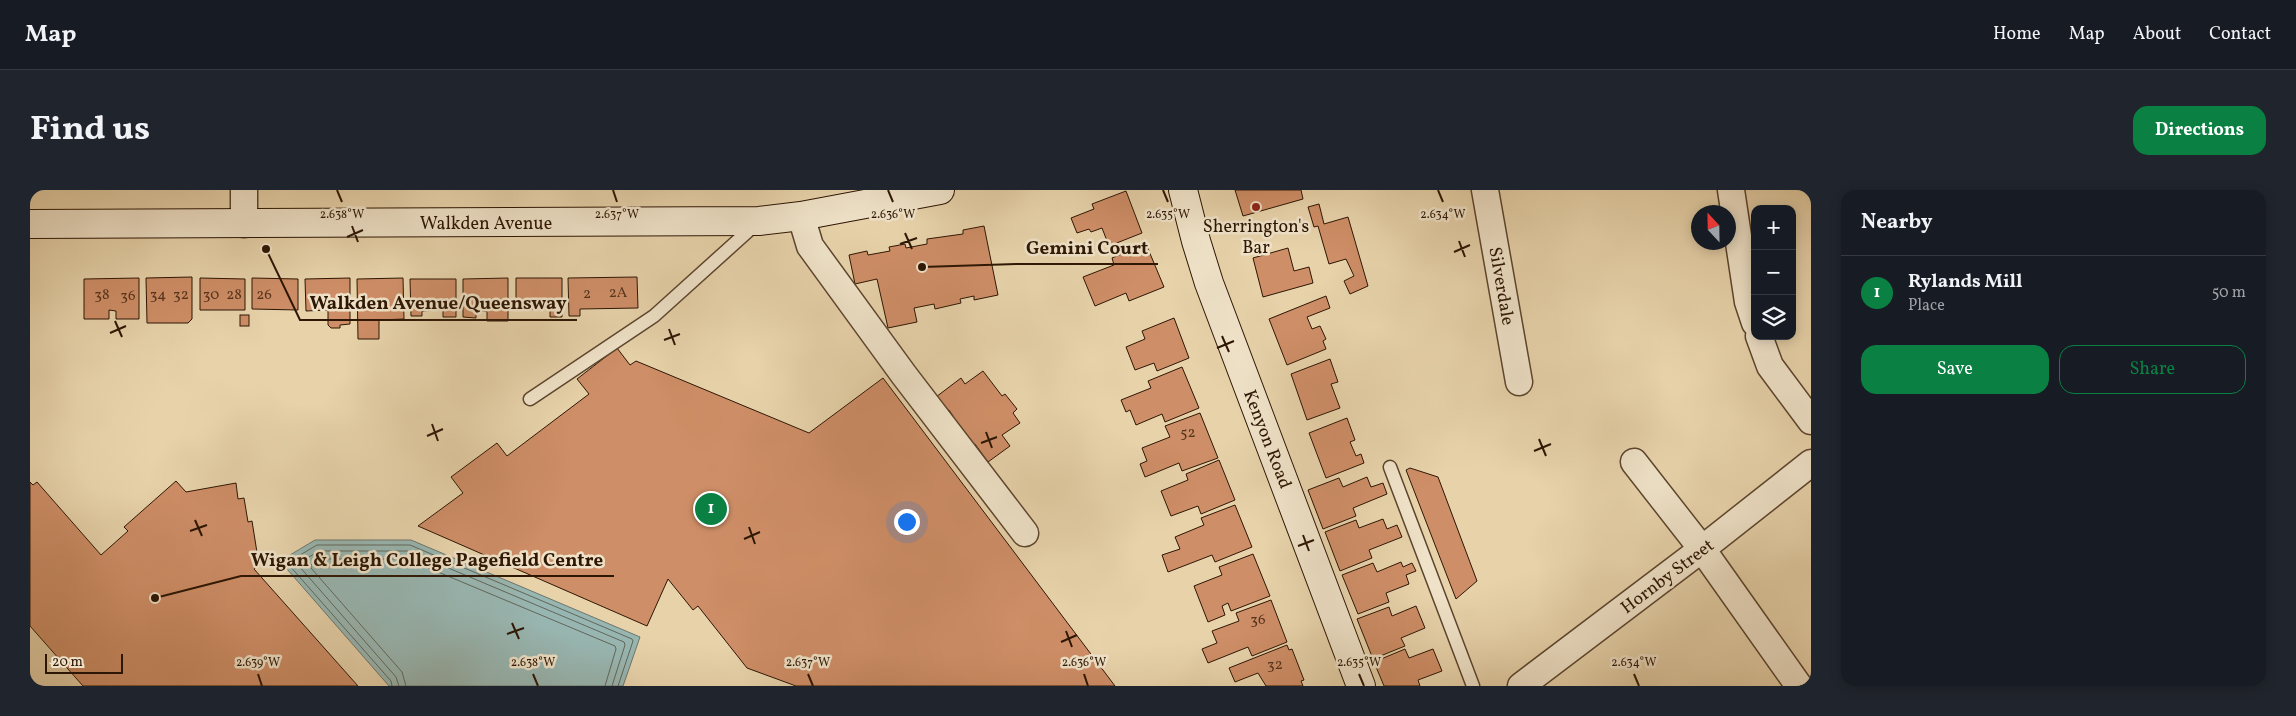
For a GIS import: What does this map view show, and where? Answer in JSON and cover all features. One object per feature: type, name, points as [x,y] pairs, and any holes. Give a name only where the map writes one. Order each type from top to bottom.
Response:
[{"type":"street","points":[[244,190],[244,224]]},
{"type":"street","name":"Walkden Avenue","points":[[30,224],[759,221],[802,216],[940,190]]},
{"type":"street","name":"Kenyon Road","points":[[1182,190],[1210,283],[1361,686]]},
{"type":"street","name":"Silverdale","points":[[1485,190],[1519,382]]},
{"type":"street","points":[[1731,190],[1751,311]]},
{"type":"street","points":[[802,216],[810,246],[898,367],[1025,533]]},
{"type":"street","points":[[1760,340],[1770,366],[1811,421]]},
{"type":"street","points":[[1634,462],[1702,549],[1799,686]]},
{"type":"street","name":"Hornby Street","points":[[1521,686],[1702,549],[1811,463]]},
{"type":"lane","points":[[530,399],[654,316],[759,221]]},
{"type":"lane","points":[[1390,467],[1473,686]]},
{"type":"water","points":[[315,540],[411,540],[640,637],[623,686],[389,686],[280,561]]},
{"type":"building","name":"Sherrington's Bar","points":[[1235,190],[1301,190],[1303,199],[1243,216]]},
{"type":"building","points":[[1126,191],[1142,233],[1109,246],[1102,228],[1091,232],[1089,229],[1077,233],[1071,218],[1094,209],[1092,204]]},
{"type":"building","points":[[1319,204],[1324,224],[1348,217],[1368,286],[1350,294],[1344,281],[1354,276],[1346,259],[1329,264],[1318,226],[1314,227],[1308,207]]},
{"type":"building","points":[[984,226],[998,295],[974,300],[974,296],[960,299],[961,303],[935,309],[934,304],[914,308],[917,322],[888,328],[877,279],[855,284],[849,255],[867,251],[868,255],[890,251],[889,247],[905,244],[906,248],[927,244],[927,239],[963,234],[963,230]]},
{"type":"building","points":[[1146,244],[1164,287],[1129,301],[1126,293],[1095,306],[1083,277],[1114,265],[1112,258]]},
{"type":"building","points":[[1288,248],[1294,271],[1309,267],[1313,283],[1263,297],[1253,258]]},
{"type":"building","points":[[192,277],[192,319],[188,323],[147,323],[146,278]]},
{"type":"building","points":[[637,277],[638,308],[580,309],[580,316],[569,316],[568,278]]},
{"type":"building","points":[[139,278],[139,319],[116,319],[116,311],[109,310],[109,319],[84,319],[84,279]]},
{"type":"building","points":[[200,278],[245,279],[245,310],[200,310]]},
{"type":"building","points":[[252,278],[298,279],[298,310],[252,309]]},
{"type":"building","points":[[350,278],[350,324],[340,325],[340,328],[331,328],[328,325],[328,310],[306,311],[305,279]]},
{"type":"building","points":[[403,278],[404,319],[379,320],[379,339],[358,339],[357,279]]},
{"type":"building","points":[[508,278],[508,321],[487,321],[487,311],[476,311],[476,318],[463,317],[463,279]]},
{"type":"building","points":[[516,278],[562,278],[562,317],[550,317],[550,309],[516,310]]},
{"type":"building","points":[[410,279],[456,279],[456,317],[443,317],[443,310],[422,311],[422,316],[411,316]]},
{"type":"building","points":[[1326,296],[1330,308],[1307,317],[1312,329],[1320,326],[1326,339],[1323,341],[1326,349],[1287,365],[1269,319]]},
{"type":"building","points":[[240,315],[249,315],[249,326],[240,326]]},
{"type":"building","points":[[1174,318],[1189,358],[1157,371],[1154,363],[1135,370],[1126,347],[1145,339],[1142,331]]},
{"type":"building","points":[[617,348],[630,365],[636,361],[809,433],[883,378],[1115,686],[796,686],[747,668],[698,606],[693,610],[668,579],[647,626],[418,526],[463,493],[451,477],[497,443],[507,456],[589,394],[577,379]]},
{"type":"building","points":[[1330,359],[1338,382],[1331,384],[1340,408],[1307,420],[1291,374]]},
{"type":"building","points":[[1182,367],[1199,408],[1165,422],[1162,414],[1136,425],[1130,410],[1126,412],[1121,400],[1151,388],[1148,381]]},
{"type":"building","points":[[983,371],[1002,396],[1005,394],[1017,409],[1013,413],[1020,423],[1002,435],[1010,446],[988,462],[975,444],[971,447],[950,418],[953,416],[949,410],[947,411],[936,397],[961,378],[965,384]]},
{"type":"building","points":[[1200,413],[1218,458],[1182,471],[1179,463],[1145,477],[1140,464],[1147,461],[1142,448],[1170,437],[1165,426]]},
{"type":"building","points":[[1347,418],[1355,440],[1350,442],[1356,456],[1361,454],[1364,463],[1326,478],[1309,433]]},
{"type":"building","points":[[1219,460],[1235,500],[1201,514],[1198,506],[1171,516],[1161,491],[1188,480],[1186,474]]},
{"type":"building","points":[[1410,468],[1438,477],[1477,581],[1456,599],[1406,470]]},
{"type":"building","points":[[1367,477],[1371,487],[1383,483],[1387,494],[1353,508],[1356,516],[1323,529],[1308,490],[1339,478],[1343,487]]},
{"type":"building","points":[[176,481],[186,492],[236,483],[238,499],[244,498],[248,522],[252,521],[259,565],[254,569],[358,686],[83,686],[30,626],[30,482],[33,485],[37,482],[101,555],[128,531],[124,527]]},
{"type":"building","points":[[1235,505],[1252,547],[1215,562],[1212,555],[1168,572],[1162,555],[1180,549],[1175,537],[1204,525],[1201,518]]},
{"type":"building","points":[[1383,519],[1387,529],[1397,525],[1402,537],[1369,550],[1372,558],[1340,571],[1325,532],[1356,520],[1359,528]]},
{"type":"building","points":[[1253,554],[1270,596],[1231,611],[1228,603],[1222,606],[1225,615],[1208,622],[1194,586],[1222,575],[1219,567]]},
{"type":"building","points":[[1401,562],[1403,567],[1412,563],[1416,571],[1406,575],[1409,584],[1386,593],[1389,602],[1358,614],[1342,575],[1373,563],[1377,572]]},
{"type":"building","points":[[1271,600],[1287,642],[1252,656],[1248,647],[1208,663],[1202,649],[1217,643],[1212,631],[1239,621],[1236,613]]},
{"type":"building","points":[[1416,606],[1425,628],[1401,638],[1405,646],[1373,659],[1357,619],[1389,607],[1392,616]]},
{"type":"building","points":[[1287,645],[1289,650],[1292,649],[1304,680],[1301,681],[1303,686],[1266,686],[1258,673],[1235,682],[1229,668]]},
{"type":"building","points":[[1405,649],[1409,658],[1433,649],[1442,671],[1418,680],[1420,686],[1384,686],[1374,662]]},
{"type":"place","name":"Sherrington's Bar","points":[[1256,207]]},
{"type":"place","name":"Walkden Avenue/Queensway","points":[[266,249]]},
{"type":"place","name":"Gemini Court","points":[[922,267]]},
{"type":"place","name":"Rylands Mill","points":[[711,509]]},
{"type":"place","name":"Wigan & Leigh College Pagefield Centre","points":[[155,598]]}]
